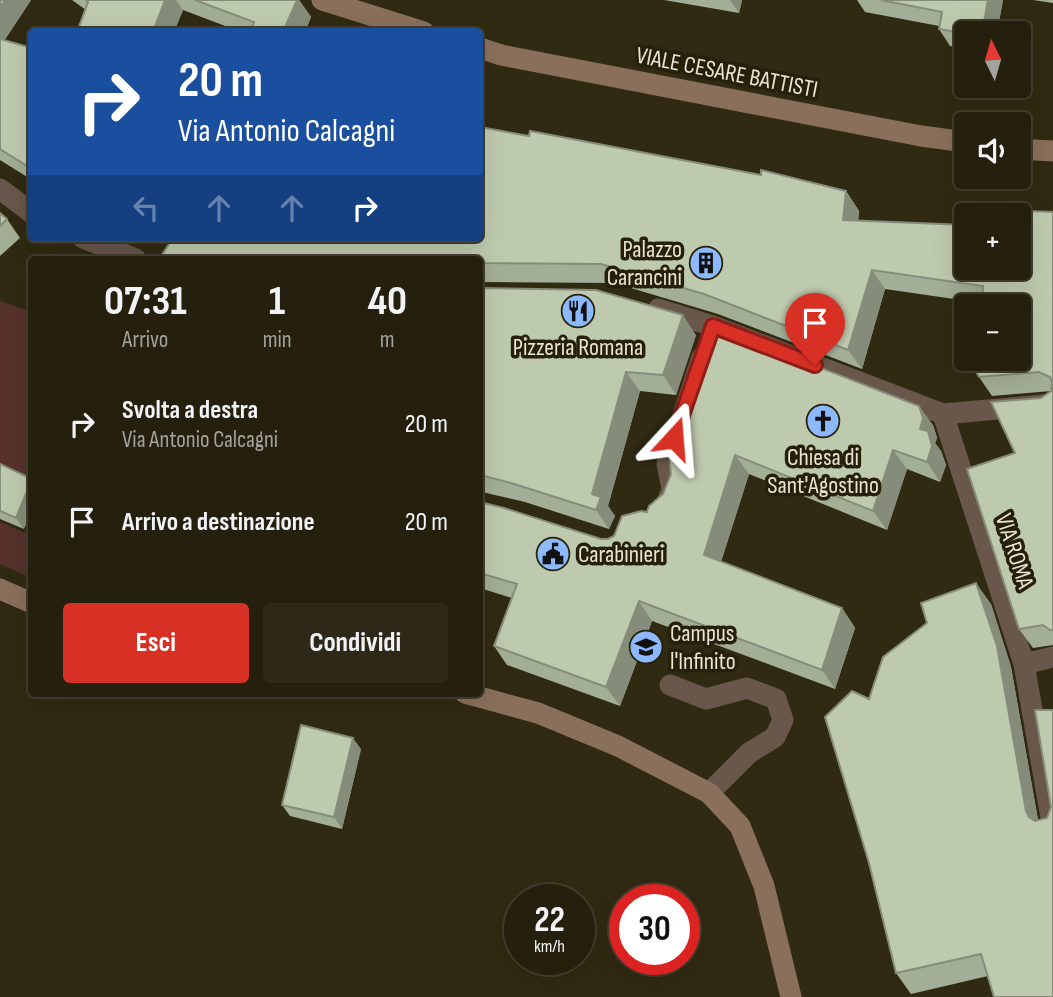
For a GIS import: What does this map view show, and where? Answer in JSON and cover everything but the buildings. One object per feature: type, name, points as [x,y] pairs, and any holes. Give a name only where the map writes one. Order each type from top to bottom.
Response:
[{"type":"street","points":[[322,0],[411,28]]},
{"type":"street","name":"VIALE CESARE BATTISTI","points":[[483,49],[501,55],[736,101],[954,140]]},
{"type":"street","points":[[1031,150],[1053,151]]},
{"type":"street","points":[[0,189],[28,210]]},
{"type":"street","points":[[93,242],[126,256]]},
{"type":"street","points":[[636,303],[713,326],[943,414],[1053,404]]},
{"type":"street","points":[[651,517],[666,505],[672,489],[667,464],[713,326]]},
{"type":"street","name":"VIA ROMA","points":[[943,414],[1024,664],[1053,828]]},
{"type":"street","points":[[0,589],[28,601]]},
{"type":"street","points":[[1024,664],[1053,657]]},
{"type":"street","points":[[670,685],[706,699],[747,688],[776,699],[783,720],[775,737],[749,753],[709,793]]},
{"type":"street","points":[[480,697],[538,713],[618,746],[709,793],[740,826],[764,886],[791,997]]},
{"type":"shaded area","points":[[0,301],[28,311],[28,483],[0,469]]},
{"type":"shaded area","points":[[0,522],[25,533],[28,526],[28,577],[0,564]]},
{"type":"place","name":"Palazzo Carancini","points":[[706,263]]},
{"type":"place","name":"Pizzeria Romana","points":[[578,311]]},
{"type":"place","name":"Chiesa di Sant'Agostino","points":[[823,421]]},
{"type":"place","name":"Carabinieri","points":[[553,554]]},
{"type":"place","name":"Campus l'Infinito","points":[[646,647]]},
{"type":"route","points":[[674,438],[713,326],[815,365]]}]
